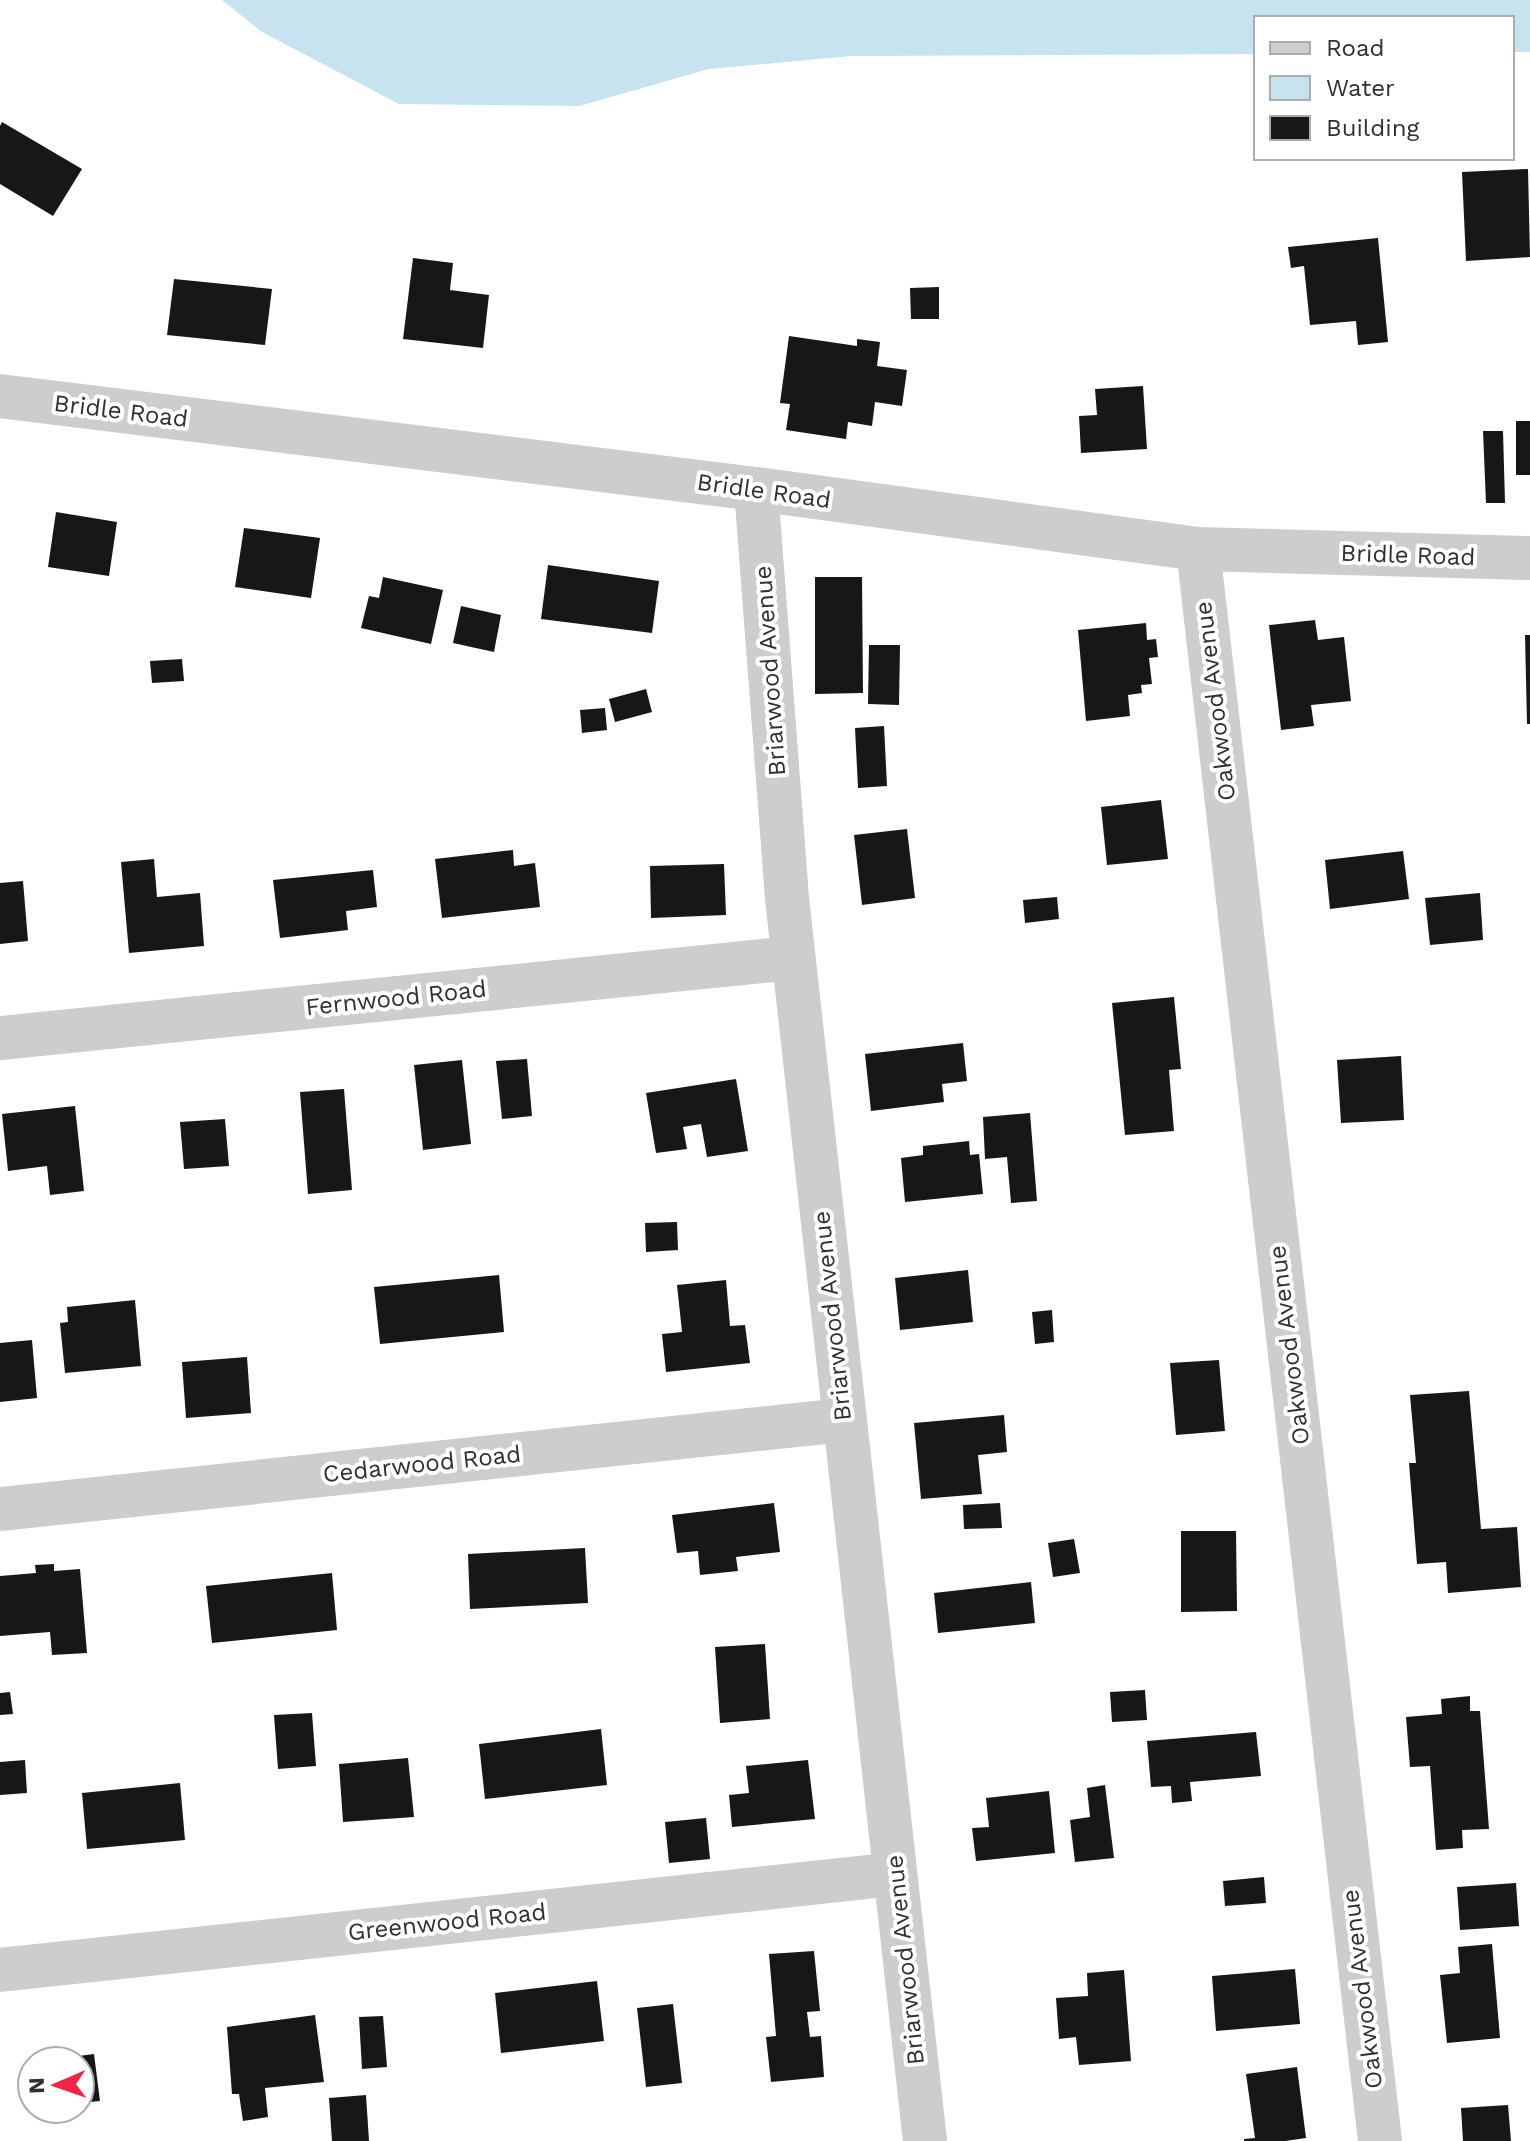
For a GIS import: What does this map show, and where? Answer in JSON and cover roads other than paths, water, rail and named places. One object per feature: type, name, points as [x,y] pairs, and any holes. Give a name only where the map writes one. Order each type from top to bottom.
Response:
[{"type":"street","name":"Bridle Road","points":[[0,396],[756,489],[1198,549],[1530,558]]},
{"type":"street","name":"Briarwood Avenue","points":[[756,489],[793,958],[925,2141]]},
{"type":"street","name":"Oakwood Avenue","points":[[1198,549],[1380,2141]]},
{"type":"street","name":"Fernwood Road","points":[[0,1038],[793,958]]},
{"type":"street","name":"Cedarwood Road","points":[[0,1509],[844,1420]]},
{"type":"street","name":"Greenwood Road","points":[[0,1970],[895,1874]]},
{"type":"water","points":[[222,0],[1530,0],[1530,52],[1514,52],[1514,16],[1254,16],[1254,54],[851,56],[709,69],[579,106],[399,104],[262,32]]}]
